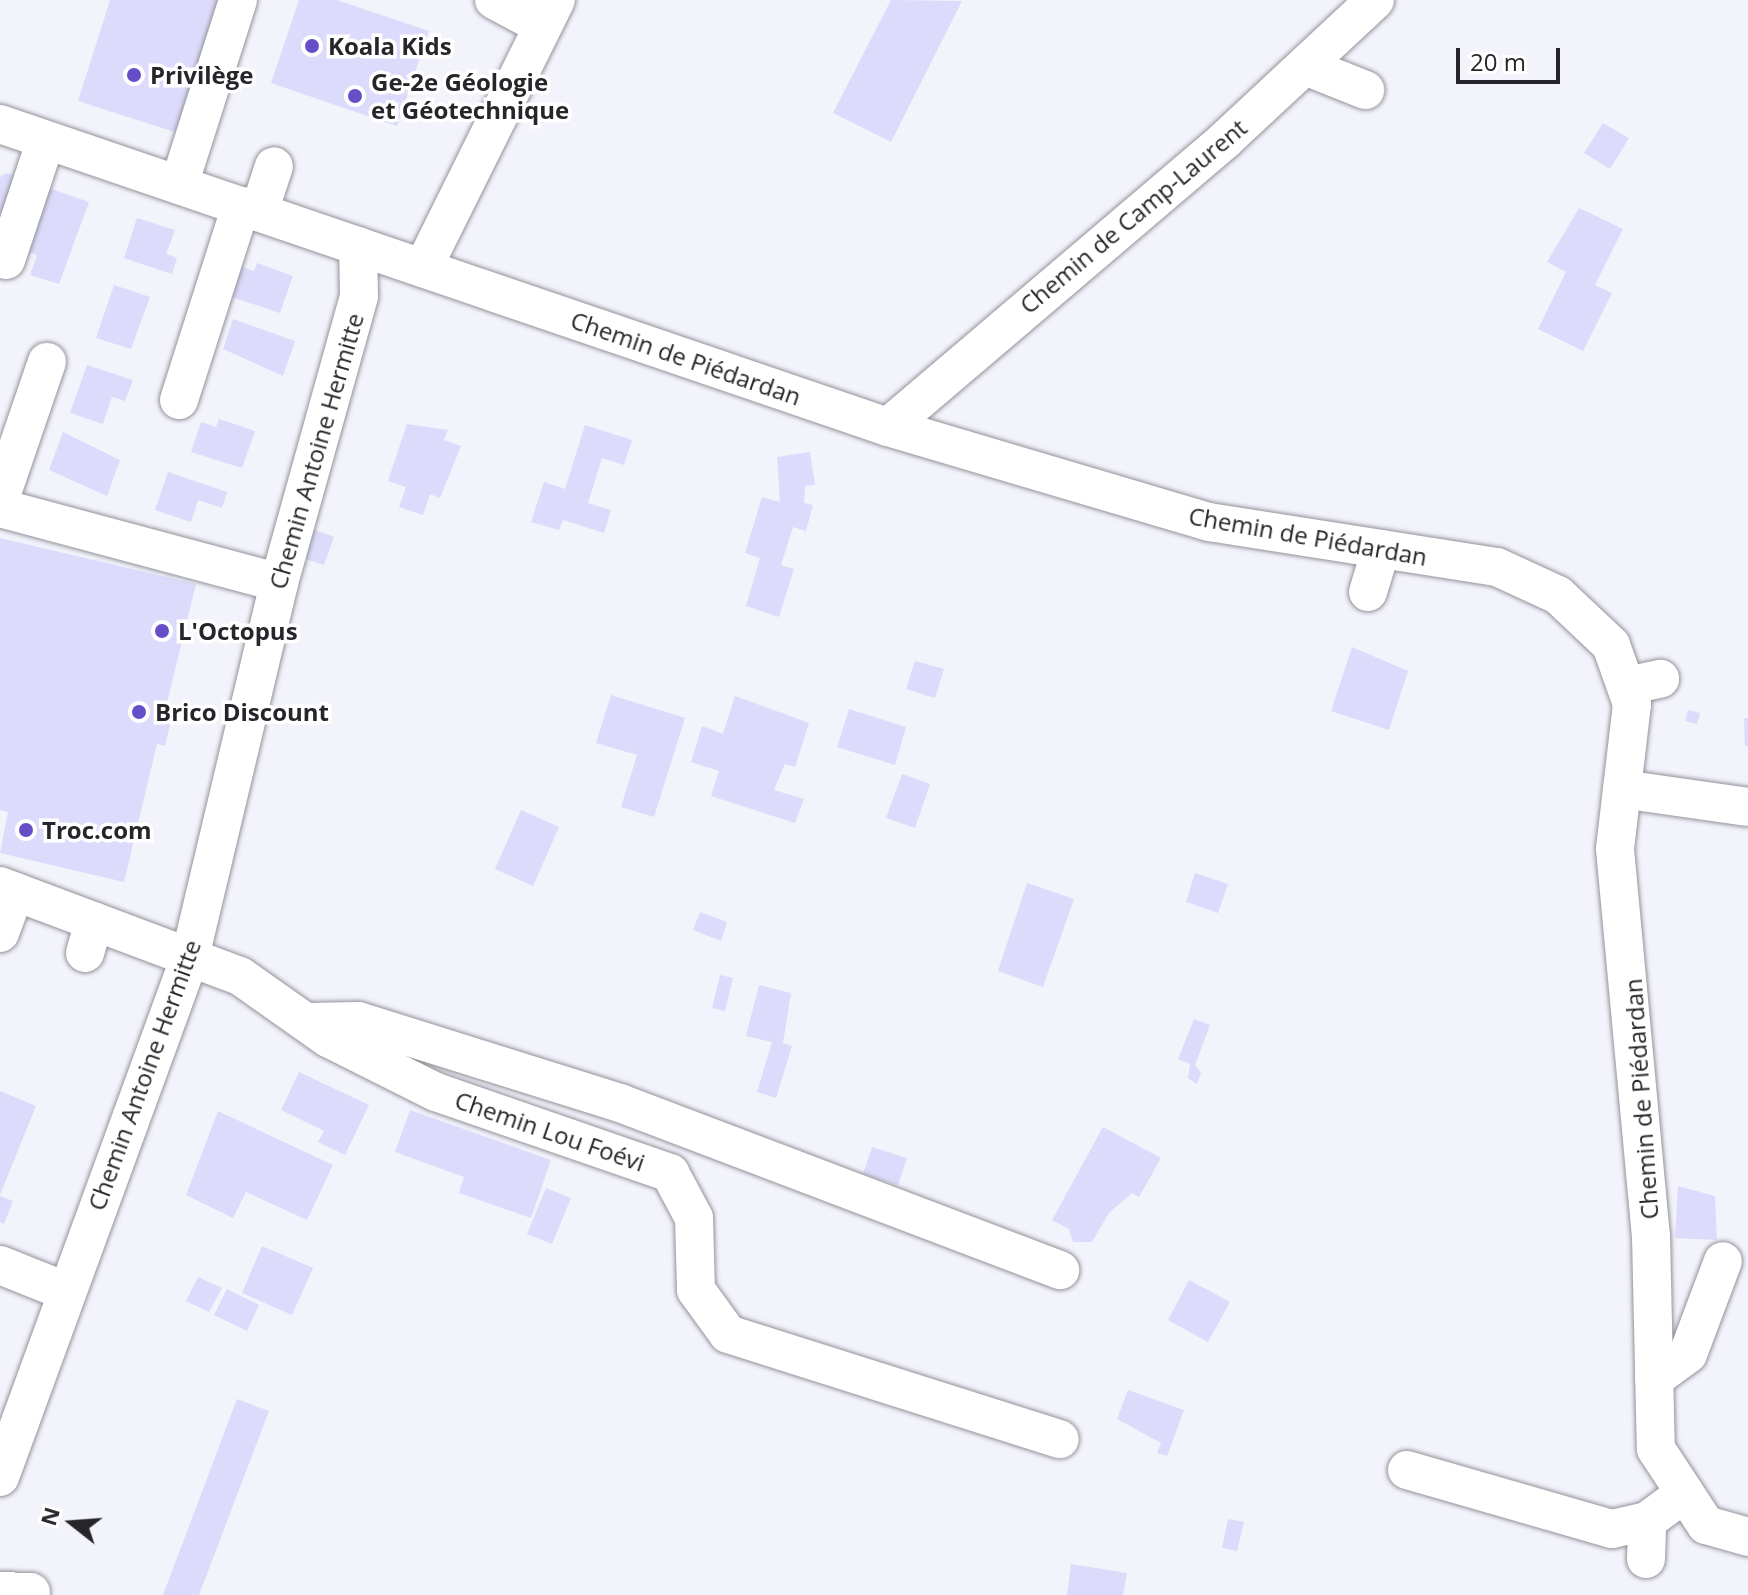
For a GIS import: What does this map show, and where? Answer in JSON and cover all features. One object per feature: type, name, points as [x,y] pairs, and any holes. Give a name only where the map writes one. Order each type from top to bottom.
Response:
[{"type":"street","points":[[179,185],[238,0]]},
{"type":"street","points":[[423,268],[550,13],[494,0]]},
{"type":"street","name":"Chemin de Camp-Laurent","points":[[888,427],[1305,66],[1375,0]]},
{"type":"street","points":[[1305,66],[1365,90]]},
{"type":"street","name":"Chemin de Piédardan","points":[[0,124],[888,427],[1209,522],[1497,567],[1558,595],[1611,645],[1643,682],[1632,704],[1615,849],[1651,1236],[1656,1449],[1706,1525],[1748,1537]]},
{"type":"street","points":[[6,260],[46,140]]},
{"type":"street","points":[[179,400],[250,209],[274,166]]},
{"type":"street","name":"Chemin Antoine Hermitte","points":[[0,1477],[65,1291],[190,957],[279,583],[359,296],[358,246]]},
{"type":"street","points":[[47,362],[15,505],[279,583]]},
{"type":"street","points":[[1368,592],[1381,549]]},
{"type":"street","points":[[1622,789],[1748,807]]},
{"type":"street","points":[[0,933],[8,889]]},
{"type":"street","name":"Chemin Lou Foévi","points":[[8,889],[90,937],[190,957],[240,976],[306,1022],[436,1092],[670,1173],[694,1218],[696,1290],[728,1334],[1060,1439]]},
{"type":"street","points":[[306,1022],[358,1021],[620,1103],[1060,1270]]},
{"type":"street","points":[[1654,1379],[1688,1354],[1723,1261]]},
{"type":"street","points":[[0,1265],[65,1291]]},
{"type":"street","points":[[1407,1470],[1612,1529],[1647,1521],[1685,1493]]},
{"type":"street","points":[[1646,1559],[1647,1521]]},
{"type":"building","points":[[110,0],[229,0],[187,136],[78,101]]},
{"type":"building","points":[[299,0],[337,0],[429,31],[397,126],[271,83]]},
{"type":"building","points":[[891,0],[962,1],[891,142],[833,113]]},
{"type":"building","points":[[1603,123],[1629,138],[1610,169],[1584,153]]},
{"type":"building","points":[[6,173],[24,179],[0,240],[0,177]]},
{"type":"building","points":[[46,187],[89,202],[59,284],[30,275],[37,255],[25,251]]},
{"type":"building","points":[[1579,208],[1623,229],[1595,285],[1612,293],[1583,351],[1538,329],[1566,272],[1547,262]]},
{"type":"building","points":[[137,218],[175,230],[166,254],[177,258],[172,274],[124,258]]},
{"type":"building","points":[[257,263],[293,276],[280,313],[229,296],[239,266],[254,271]]},
{"type":"building","points":[[114,285],[150,297],[131,349],[96,338]]},
{"type":"building","points":[[233,319],[295,341],[283,376],[223,349]]},
{"type":"building","points":[[87,365],[133,380],[125,401],[112,397],[103,424],[70,413]]},
{"type":"building","points":[[219,419],[255,431],[242,468],[191,452],[201,422],[216,427]]},
{"type":"building","points":[[407,424],[448,430],[444,440],[461,446],[440,498],[430,494],[423,515],[399,507],[406,487],[388,481]]},
{"type":"building","points":[[585,425],[632,440],[624,465],[602,458],[588,503],[611,510],[604,533],[563,520],[559,530],[531,522],[544,482],[565,489]]},
{"type":"building","points":[[63,432],[120,460],[107,496],[49,470]]},
{"type":"building","points":[[810,452],[815,485],[805,486],[804,503],[813,505],[806,531],[793,527],[781,565],[794,569],[779,617],[746,606],[760,558],[745,553],[762,497],[780,502],[777,457]]},
{"type":"building","points":[[168,472],[227,492],[222,508],[198,500],[191,522],[155,510]]},
{"type":"building","points":[[310,528],[334,537],[324,565],[299,557]]},
{"type":"building","points":[[0,538],[196,584],[164,715],[172,717],[165,746],[157,744],[124,882],[0,853],[8,812],[0,810]]},
{"type":"building","points":[[1352,647],[1408,671],[1389,730],[1331,711]]},
{"type":"building","points":[[915,661],[944,669],[935,698],[906,689]]},
{"type":"building","points":[[611,695],[685,718],[654,817],[621,807],[637,755],[596,743]]},
{"type":"building","points":[[735,696],[809,723],[795,767],[785,764],[774,790],[804,799],[795,823],[711,796],[719,771],[691,762],[702,726],[723,734]]},
{"type":"building","points":[[849,709],[906,727],[895,765],[837,747]]},
{"type":"building","points":[[1688,710],[1700,713],[1697,724],[1685,721]]},
{"type":"building","points":[[1744,718],[1748,718],[1748,746],[1745,746]]},
{"type":"building","points":[[902,774],[930,784],[915,828],[886,818]]},
{"type":"building","points":[[521,810],[559,827],[533,886],[495,869]]},
{"type":"building","points":[[1195,873],[1228,884],[1218,913],[1186,902]]},
{"type":"building","points":[[1027,883],[1074,899],[1043,987],[998,971]]},
{"type":"building","points":[[700,912],[727,922],[721,941],[693,930]]},
{"type":"building","points":[[720,975],[733,978],[725,1011],[712,1008]]},
{"type":"building","points":[[759,985],[791,993],[783,1043],[792,1046],[776,1098],[757,1092],[772,1042],[746,1036]]},
{"type":"building","points":[[1194,1019],[1210,1025],[1195,1065],[1201,1073],[1197,1084],[1188,1078],[1190,1064],[1178,1059]]},
{"type":"building","points":[[299,1072],[369,1105],[345,1155],[318,1142],[324,1131],[281,1110]]},
{"type":"building","points":[[0,1091],[36,1106],[0,1195]]},
{"type":"building","points":[[410,1110],[551,1160],[531,1218],[459,1193],[464,1177],[395,1152]]},
{"type":"building","points":[[218,1111],[333,1165],[307,1220],[246,1192],[233,1218],[186,1195]]},
{"type":"building","points":[[1103,1127],[1161,1158],[1139,1197],[1132,1193],[1109,1213],[1092,1242],[1073,1242],[1069,1229],[1052,1220]]},
{"type":"building","points":[[872,1147],[907,1158],[898,1185],[863,1174]]},
{"type":"building","points":[[1678,1186],[1715,1196],[1717,1240],[1675,1238]]},
{"type":"building","points":[[546,1188],[571,1198],[552,1244],[527,1234]]},
{"type":"building","points":[[0,1196],[13,1201],[4,1224],[0,1222]]},
{"type":"building","points":[[262,1246],[313,1268],[292,1315],[242,1293]]},
{"type":"building","points":[[198,1277],[222,1288],[209,1312],[186,1301]]},
{"type":"building","points":[[1189,1280],[1230,1302],[1208,1342],[1168,1320]]},
{"type":"building","points":[[227,1289],[259,1305],[247,1331],[214,1315]]},
{"type":"building","points":[[1128,1390],[1184,1410],[1167,1456],[1157,1453],[1161,1443],[1117,1419]]},
{"type":"building","points":[[237,1399],[269,1411],[199,1595],[163,1595]]},
{"type":"building","points":[[1228,1519],[1244,1522],[1237,1551],[1222,1548]]},
{"type":"building","points":[[1071,1564],[1127,1573],[1123,1595],[1067,1595]]},
{"type":"place","name":"Koala Kids","points":[[312,46]]},
{"type":"place","name":"Privilège","points":[[134,75]]},
{"type":"place","name":"Ge-2e Géologie et Géotechnique","points":[[355,96]]},
{"type":"place","name":"L'Octopus","points":[[162,631]]},
{"type":"place","name":"Brico Discount","points":[[139,712]]},
{"type":"place","name":"Troc.com","points":[[26,830]]}]
